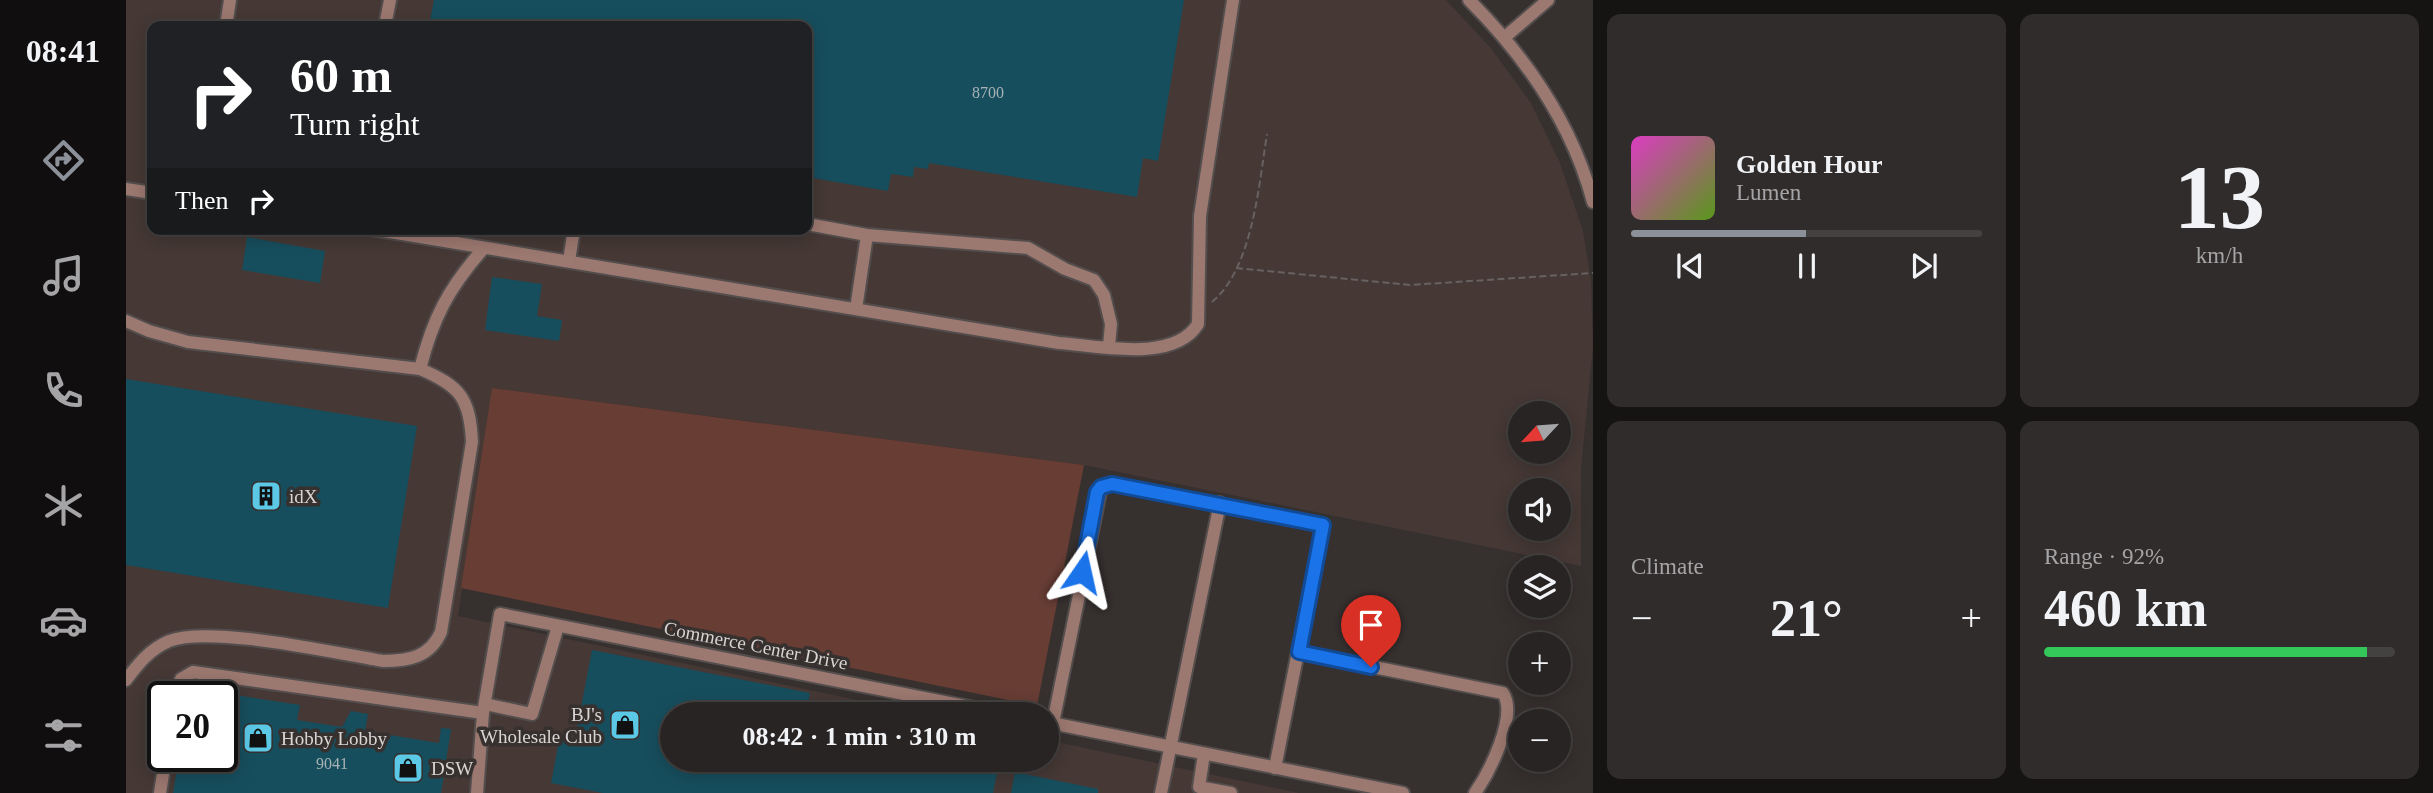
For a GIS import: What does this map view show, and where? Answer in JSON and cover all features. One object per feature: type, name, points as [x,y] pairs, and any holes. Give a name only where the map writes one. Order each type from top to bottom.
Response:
[{"type":"street","points":[[227,21],[230,0]]},
{"type":"street","points":[[386,21],[390,0]]},
{"type":"street","points":[[405,235],[1059,343],[1157,348],[1178,344],[1194,332],[1200,312],[1197,259],[1200,216],[1233,0]]},
{"type":"street","points":[[1469,0],[1526,63],[1559,117],[1577,156],[1593,202]]},
{"type":"street","points":[[1504,37],[1548,0]]},
{"type":"street","points":[[126,189],[147,192]]},
{"type":"street","points":[[812,225],[867,235],[1028,248],[1065,269],[1094,280],[1104,295],[1111,324],[1109,346]]},
{"type":"street","points":[[569,261],[573,235]]},
{"type":"street","points":[[856,309],[867,235]]},
{"type":"street","points":[[420,369],[437,313],[461,275],[483,249]]},
{"type":"street","points":[[126,321],[149,331],[188,341],[420,369],[446,381],[461,394],[469,412],[472,442],[441,632],[436,644],[415,658],[383,661],[198,635],[155,648],[144,656],[126,680]]},
{"type":"street","points":[[1055,702],[1101,487],[1112,484],[1323,525],[1275,768]]},
{"type":"street","points":[[1161,793],[1220,503]]},
{"type":"street","name":"Commerce Center Drive","points":[[484,709],[499,614],[944,702]]},
{"type":"street","points":[[180,681],[193,672],[532,714],[558,626]]},
{"type":"street","points":[[1299,652],[1503,693],[1508,705],[1495,763],[1475,793]]},
{"type":"street","points":[[477,793],[484,709]]},
{"type":"street","points":[[1059,725],[1403,793]]},
{"type":"street","points":[[1204,754],[1199,787],[1231,793]]},
{"type":"street","points":[[160,793],[163,772]]},
{"type":"path","points":[[1200,312],[1217,298],[1236,268],[1250,226],[1267,134]]},
{"type":"path","points":[[1236,268],[1410,285],[1593,273]]},
{"type":"shaded area","points":[[126,0],[1446,0],[1491,48],[1531,103],[1560,163],[1583,231],[1591,280],[1593,347],[1581,469],[1581,566],[1571,564],[1571,555],[1527,555],[1084,465],[493,388],[458,616],[867,702],[660,702],[660,772],[1059,772],[1059,743],[1299,793],[126,793]]},
{"type":"shaded area","points":[[492,388],[1084,465],[1038,702],[1017,702],[461,588]]},
{"type":"building","points":[[434,0],[1184,0],[1158,161],[1143,158],[1137,197],[929,163],[928,169],[914,167],[913,177],[891,174],[888,191],[812,178],[812,21],[430,21]]},
{"type":"building","points":[[247,237],[325,251],[320,283],[242,270]]},
{"type":"building","points":[[492,277],[542,284],[537,316],[562,320],[559,341],[485,330]]},
{"type":"building","name":"idX","points":[[126,379],[417,426],[388,608],[126,565]]},
{"type":"building","name":"BJ's Wholesale Club","points":[[592,650],[810,693],[808,702],[660,702],[660,772],[997,772],[993,793],[603,793],[551,783],[560,736],[575,739]]},
{"type":"building","points":[[238,695],[300,705],[297,720],[342,727],[351,711],[368,714],[365,731],[439,743],[441,728],[451,729],[441,793],[173,793],[176,772],[238,772]]},
{"type":"building","points":[[1015,772],[1098,789],[1098,793],[1011,793]]},
{"type":"place","name":"idX","points":[[266,496]]},
{"type":"place","name":"BJ's Wholesale Club","points":[[625,725]]},
{"type":"place","name":"Hobby Lobby","points":[[258,738]]},
{"type":"place","name":"DSW","points":[[408,768]]},
{"type":"route","points":[[1082,572],[1097,492],[1101,487],[1112,484],[1323,525],[1299,652],[1371,667]]}]
